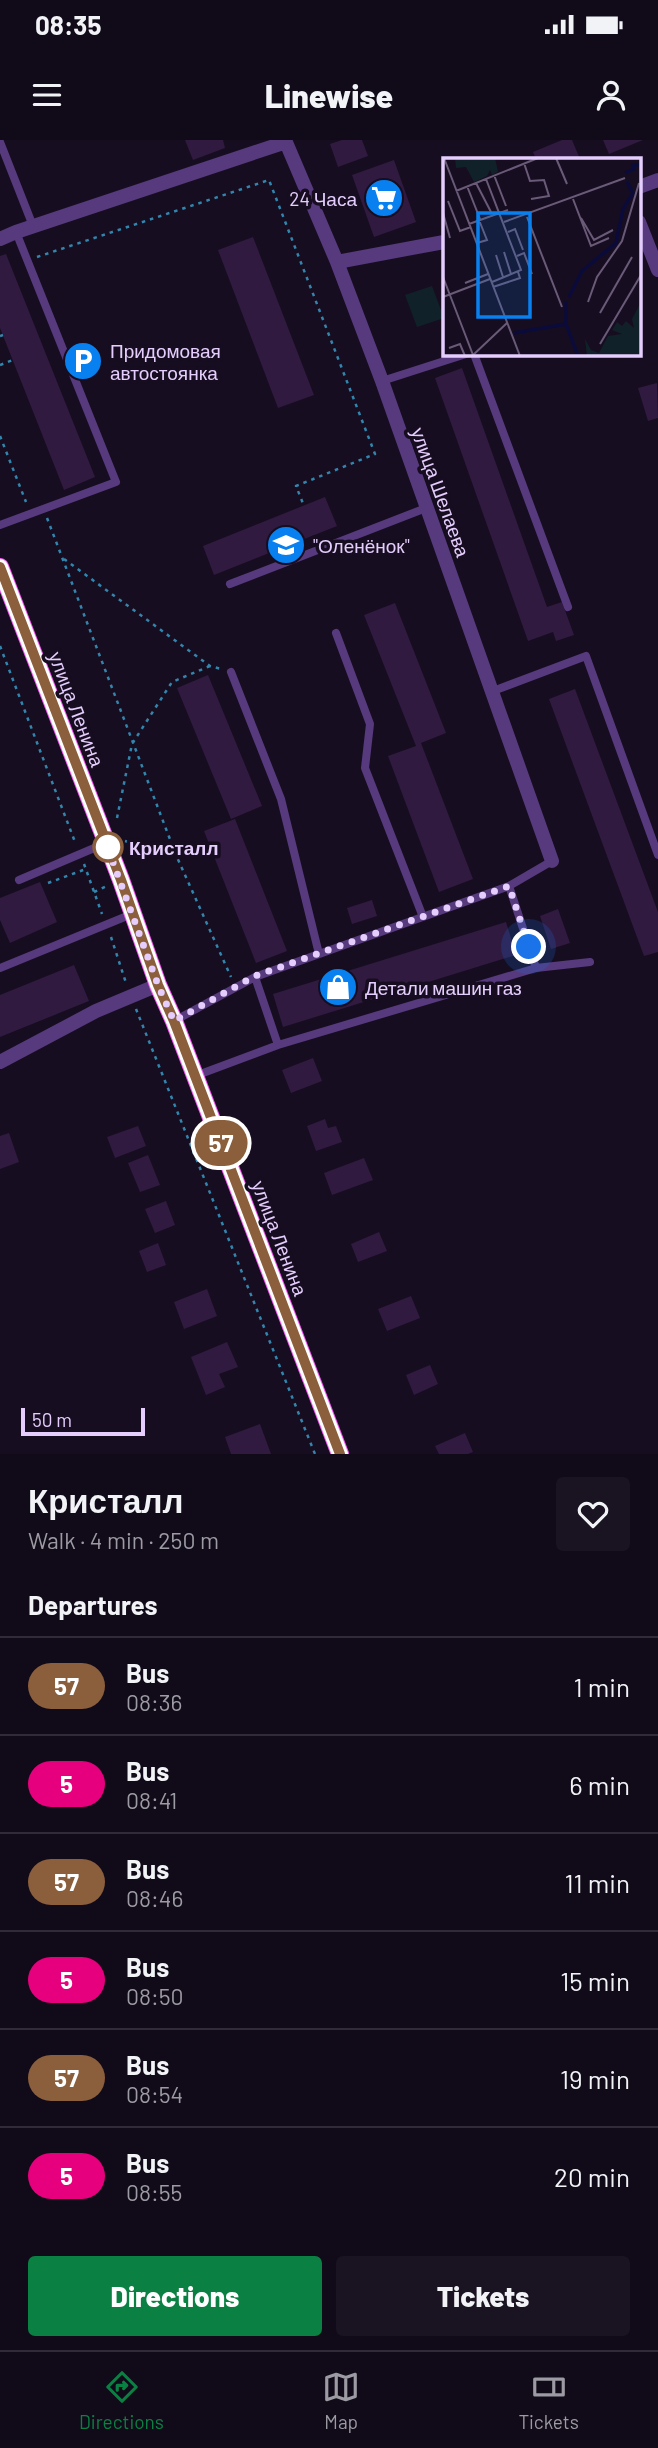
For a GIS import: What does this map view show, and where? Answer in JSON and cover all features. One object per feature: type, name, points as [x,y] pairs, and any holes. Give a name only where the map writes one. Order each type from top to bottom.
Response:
[{"type":"main road","name":"улица Ленина","points":[[0,567],[340,1454]]},
{"type":"street","points":[[0,239],[287,141]]},
{"type":"street","name":"улица Шелаева","points":[[287,141],[382,381],[552,861]]},
{"type":"street","points":[[640,187],[658,180]]},
{"type":"street","points":[[640,225],[658,270]]},
{"type":"street","points":[[337,262],[443,242]]},
{"type":"street","points":[[0,1062],[96,1011],[158,985]]},
{"type":"lane","points":[[0,142],[33,226]]},
{"type":"lane","points":[[0,525],[116,482],[16,232]]},
{"type":"lane","points":[[382,381],[463,355]]},
{"type":"lane","points":[[474,355],[568,607]]},
{"type":"lane","points":[[230,584],[426,508]]},
{"type":"lane","points":[[336,633],[370,724],[365,768],[423,917]]},
{"type":"lane","points":[[494,691],[586,656],[658,855]]},
{"type":"lane","points":[[231,672],[281,799],[319,954]]},
{"type":"lane","points":[[19,880],[106,843]]},
{"type":"lane","points":[[174,1021],[255,976],[509,886],[552,861]]},
{"type":"lane","points":[[509,886],[536,968]]},
{"type":"lane","points":[[0,968],[132,914]]},
{"type":"lane","points":[[195,1076],[278,1045],[536,968],[590,962]]},
{"type":"lane","points":[[255,976],[278,1045]]},
{"type":"path","points":[[28,260],[269,180],[375,454],[296,486],[304,506]]},
{"type":"path","points":[[0,365],[13,360]]},
{"type":"path","points":[[0,436],[31,514]]},
{"type":"path","points":[[43,509],[176,855],[236,988]]},
{"type":"path","points":[[63,559],[210,666],[231,672]]},
{"type":"path","points":[[0,646],[81,855],[131,997],[315,1454]]},
{"type":"path","points":[[117,820],[132,744],[172,682],[210,666]]},
{"type":"path","points":[[130,852],[125,841],[176,855]]},
{"type":"path","points":[[41,885],[86,869]]},
{"type":"shaded area","points":[[432,286],[443,318],[417,327],[405,295]]},
{"type":"building","points":[[185,140],[223,140],[225,148],[193,160]]},
{"type":"building","points":[[342,140],[362,140],[368,156],[338,167],[330,144]]},
{"type":"building","points":[[562,140],[572,140],[580,158],[536,158],[533,152]]},
{"type":"building","points":[[603,140],[643,140],[609,154]]},
{"type":"building","name":"24 Часа","points":[[394,160],[416,222],[374,237],[352,175]]},
{"type":"building","points":[[253,237],[314,395],[278,408],[218,250]]},
{"type":"building","points":[[6,254],[95,477],[64,490],[0,328],[0,256]]},
{"type":"building","points":[[462,368],[547,607],[562,602],[574,635],[556,641],[553,632],[528,641],[435,378]]},
{"type":"building","points":[[657,383],[658,418],[648,421],[638,388]]},
{"type":"building","points":[[325,497],[337,526],[214,575],[203,546]]},
{"type":"building","points":[[395,603],[446,733],[421,743],[473,879],[439,892],[388,756],[416,746],[364,615]]},
{"type":"building","points":[[208,675],[262,806],[231,819],[177,688]]},
{"type":"building","points":[[575,689],[658,912],[658,952],[644,956],[549,699]]},
{"type":"building","points":[[235,819],[287,951],[256,963],[204,831]]},
{"type":"building","points":[[40,882],[57,922],[10,943],[0,920],[0,898]]},
{"type":"building","points":[[372,900],[377,916],[352,924],[347,908]]},
{"type":"building","points":[[558,909],[570,943],[551,949],[540,916]]},
{"type":"building","points":[[506,922],[516,955],[283,1027],[273,994]]},
{"type":"building","points":[[74,965],[89,1001],[0,1037],[0,995]]},
{"type":"building","points":[[313,1058],[322,1081],[291,1093],[282,1070]]},
{"type":"building","points":[[325,1119],[328,1128],[336,1126],[342,1142],[316,1151],[307,1126]]},
{"type":"building","points":[[138,1126],[146,1146],[115,1158],[107,1137]]},
{"type":"building","points":[[9,1133],[19,1162],[0,1169],[0,1136]]},
{"type":"building","points":[[148,1155],[160,1185],[140,1192],[128,1163]]},
{"type":"building","points":[[364,1158],[373,1180],[332,1195],[324,1173]]},
{"type":"building","points":[[166,1201],[175,1225],[155,1233],[145,1209]]},
{"type":"building","points":[[379,1232],[387,1251],[358,1262],[351,1244]]},
{"type":"building","points":[[158,1243],[166,1265],[147,1272],[139,1251]]},
{"type":"building","points":[[207,1289],[217,1316],[184,1329],[174,1302]]},
{"type":"building","points":[[411,1296],[420,1318],[387,1331],[378,1309]]},
{"type":"building","points":[[227,1342],[238,1367],[219,1374],[225,1387],[206,1395],[191,1357]]},
{"type":"building","points":[[430,1365],[438,1384],[414,1395],[406,1375]]},
{"type":"building","points":[[260,1424],[271,1454],[231,1454],[225,1437]]},
{"type":"building","points":[[465,1433],[473,1452],[439,1454],[435,1446]]},
{"type":"bus line","name":"57","points":[[0,567],[340,1454]]},
{"type":"place","name":"24 Часа","points":[[384,198]]},
{"type":"place","name":"Придомовая автостоянка","points":[[83,361]]},
{"type":"place","name":"\"Оленёнок\"","points":[[286,545]]},
{"type":"place","name":"Кристалл","points":[[108,847]]},
{"type":"place","name":"Детали машин газ","points":[[338,987]]},
{"type":"route","points":[[108,847],[106,843],[174,1021],[255,976],[509,886],[529,947]]}]
